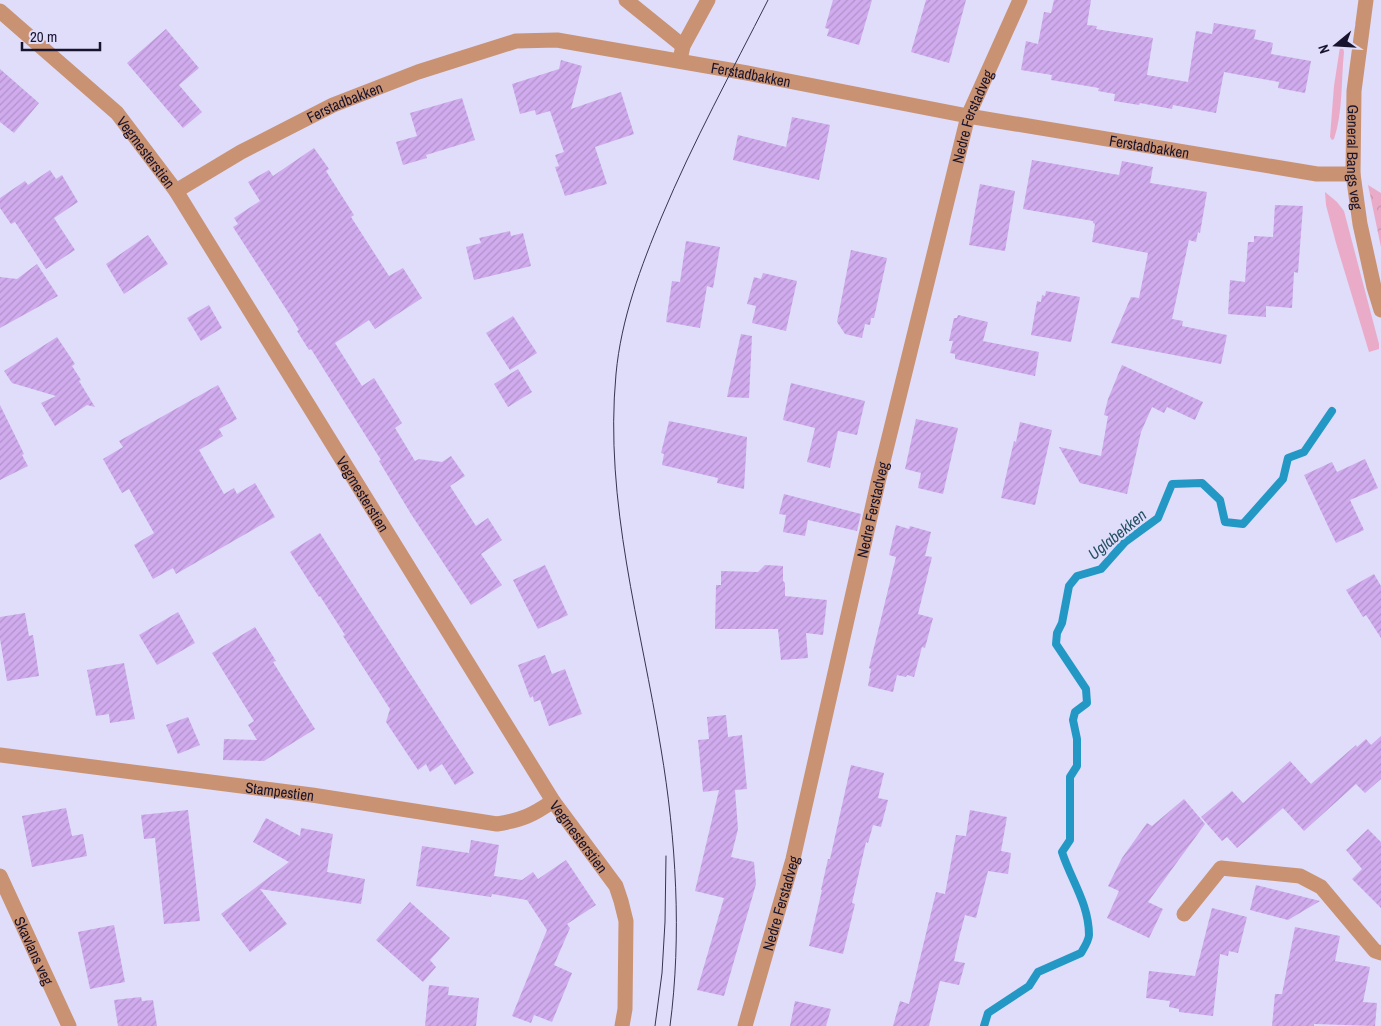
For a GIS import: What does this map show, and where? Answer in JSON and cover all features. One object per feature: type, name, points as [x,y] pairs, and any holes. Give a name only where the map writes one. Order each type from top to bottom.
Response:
[{"type":"street","points":[[626,0],[681,54],[708,0]]},
{"type":"street","name":"Nedre Ferstadveg","points":[[745,1026],[793,859],[878,478],[968,116],[1020,0]]},
{"type":"street","name":"General Bangs veg","points":[[1366,0],[1354,91],[1353,174],[1360,224],[1381,310]]},
{"type":"street","name":"Vegmesterstien","points":[[0,11],[117,113],[176,191],[553,801],[616,886],[626,921],[625,1010],[622,1026]]},
{"type":"street","name":"Ferstadbakken","points":[[176,191],[241,152],[333,105],[418,72],[516,41],[557,40],[681,54],[968,116],[1316,174],[1353,174]]},
{"type":"street","name":"Stampestien","points":[[0,756],[312,795],[497,824],[531,816],[553,801]]},
{"type":"street","points":[[1184,914],[1221,868],[1300,876],[1321,887],[1375,951],[1381,953]]},
{"type":"street","name":"Skavlans veg","points":[[0,876],[69,1026]]},
{"type":"green space","points":[[1340,47],[1343,48],[1344,52],[1340,107],[1337,129],[1332,140],[1330,137],[1334,86]]},
{"type":"green space","points":[[1368,185],[1381,193],[1381,247]]},
{"type":"green space","points":[[1325,192],[1344,211],[1379,349],[1369,352],[1336,243],[1326,205]]},
{"type":"building","points":[[833,0],[872,0],[859,45],[827,36],[829,29],[825,28]]},
{"type":"building","points":[[926,0],[966,0],[949,63],[911,52]]},
{"type":"building","points":[[1054,0],[1091,0],[1087,25],[1097,26],[1096,29],[1153,38],[1147,75],[1188,82],[1196,31],[1212,34],[1214,23],[1256,30],[1254,39],[1273,43],[1271,54],[1311,61],[1305,93],[1278,88],[1279,82],[1224,72],[1216,113],[1173,105],[1172,109],[1140,103],[1139,105],[1114,101],[1115,94],[1098,91],[1099,88],[1051,80],[1052,75],[1021,70],[1026,41],[1038,44],[1044,12],[1051,13]]},
{"type":"building","points":[[166,29],[199,68],[179,85],[202,112],[183,128],[127,63]]},
{"type":"building","points":[[561,60],[582,66],[571,109],[621,92],[634,134],[595,147],[607,184],[565,196],[555,167],[559,166],[555,155],[564,152],[550,111],[536,115],[535,110],[520,114],[512,84],[559,69]]},
{"type":"building","points":[[0,69],[39,103],[14,133],[0,122]]},
{"type":"building","points":[[462,98],[475,140],[426,155],[427,158],[403,165],[396,142],[417,136],[410,113]]},
{"type":"building","points":[[792,117],[830,125],[819,180],[733,160],[738,135],[786,147]]},
{"type":"building","points":[[314,148],[329,169],[326,171],[354,215],[351,217],[389,276],[403,268],[422,298],[375,329],[369,320],[335,343],[362,386],[374,378],[402,423],[395,428],[415,461],[419,459],[442,462],[451,456],[465,476],[450,486],[476,526],[488,518],[502,540],[481,554],[502,585],[471,605],[411,514],[379,461],[381,460],[311,349],[309,350],[297,331],[299,330],[233,227],[238,224],[234,218],[260,201],[248,182],[269,170],[273,176]]},
{"type":"building","points":[[1032,160],[1119,175],[1122,161],[1153,167],[1150,183],[1207,192],[1200,233],[1198,232],[1196,242],[1189,240],[1172,319],[1183,321],[1182,326],[1227,335],[1221,364],[1111,343],[1131,297],[1139,298],[1148,253],[1092,242],[1095,224],[1093,221],[1023,209]]},
{"type":"building","points":[[50,170],[56,179],[62,175],[78,202],[54,218],[75,250],[46,269],[15,222],[11,224],[0,208],[0,198],[25,181],[28,185]]},
{"type":"building","points":[[980,184],[1015,191],[1005,251],[969,245]]},
{"type":"building","points":[[1275,205],[1303,206],[1298,273],[1294,272],[1292,308],[1266,306],[1266,317],[1228,314],[1230,280],[1245,282],[1248,242],[1254,242],[1254,236],[1273,237]]},
{"type":"building","points":[[510,231],[511,236],[523,233],[531,266],[474,280],[466,247],[481,243],[479,238]]},
{"type":"building","points":[[148,235],[168,264],[124,294],[106,264]]},
{"type":"building","points":[[686,241],[720,247],[713,288],[707,286],[700,328],[666,322],[672,281],[680,282]]},
{"type":"building","points":[[851,250],[887,258],[874,318],[871,318],[870,325],[865,324],[862,338],[845,334],[837,322]]},
{"type":"building","points":[[37,264],[58,296],[0,328],[0,277],[17,279]]},
{"type":"building","points":[[763,273],[797,281],[786,331],[752,323],[756,306],[747,304],[754,277],[761,279]]},
{"type":"building","points":[[1046,291],[1080,297],[1071,342],[1031,335],[1037,301],[1041,302],[1042,295],[1045,296]]},
{"type":"building","points":[[209,305],[222,328],[201,341],[187,318]]},
{"type":"building","points":[[958,315],[988,322],[983,341],[1039,352],[1035,376],[955,359],[955,354],[950,353],[953,341],[949,341],[954,318],[957,318]]},
{"type":"building","points":[[513,316],[537,353],[510,370],[486,333]]},
{"type":"building","points":[[741,334],[752,336],[749,398],[727,397]]},
{"type":"building","points":[[57,337],[75,364],[72,366],[95,407],[87,405],[55,426],[41,403],[56,396],[12,383],[4,371]]},
{"type":"building","points":[[1122,365],[1203,402],[1195,420],[1167,407],[1164,413],[1152,407],[1141,432],[1127,494],[1080,483],[1059,447],[1101,456],[1108,416],[1104,415],[1108,399]]},
{"type":"building","points":[[518,369],[532,392],[508,407],[494,384]]},
{"type":"building","points":[[791,383],[865,401],[857,435],[838,431],[830,468],[807,462],[815,428],[783,420]]},
{"type":"building","points":[[218,385],[237,419],[219,429],[223,436],[199,450],[224,494],[234,488],[237,494],[255,483],[275,517],[176,574],[173,568],[153,579],[134,545],[154,533],[129,489],[122,493],[103,459],[123,447],[119,441]]},
{"type":"building","points":[[0,405],[28,466],[0,480]]},
{"type":"building","points":[[916,419],[958,428],[943,494],[918,488],[921,473],[905,469]]},
{"type":"building","points":[[669,421],[747,437],[744,489],[717,483],[718,478],[662,465],[664,454],[661,453]]},
{"type":"building","points":[[1020,422],[1052,430],[1035,505],[1001,498]]},
{"type":"building","points":[[1365,459],[1378,488],[1350,500],[1364,530],[1336,543],[1304,475],[1332,462],[1337,472]]},
{"type":"building","points":[[784,494],[861,514],[857,531],[808,520],[805,536],[783,532],[786,515],[779,514]]},
{"type":"building","points":[[896,525],[909,529],[910,526],[931,532],[925,556],[932,557],[918,614],[933,618],[925,648],[922,647],[914,677],[897,675],[893,692],[868,686],[871,669],[869,668],[896,557],[889,555]]},
{"type":"building","points":[[320,533],[474,773],[455,785],[442,764],[430,772],[426,764],[418,770],[386,722],[390,709],[343,636],[345,635],[290,552]]},
{"type":"building","points":[[545,565],[568,615],[538,629],[513,580]]},
{"type":"building","points":[[765,565],[783,566],[785,596],[827,600],[823,635],[806,633],[808,658],[781,660],[778,629],[715,629],[716,585],[721,585],[721,571],[758,572]]},
{"type":"building","points":[[1374,574],[1381,586],[1381,638],[1366,615],[1363,617],[1346,590]]},
{"type":"building","points":[[178,612],[195,643],[157,665],[139,635]]},
{"type":"building","points":[[25,613],[29,636],[33,635],[39,676],[7,681],[0,639],[0,617]]},
{"type":"building","points":[[255,627],[276,661],[273,662],[315,729],[264,761],[223,760],[224,739],[257,740],[248,725],[254,721],[212,653]]},
{"type":"building","points":[[545,655],[552,674],[565,669],[582,714],[549,726],[540,700],[534,702],[533,696],[530,698],[518,665]]},
{"type":"building","points":[[124,663],[135,719],[110,723],[109,714],[96,716],[87,670]]},
{"type":"building","points":[[726,715],[728,737],[742,735],[747,789],[735,790],[738,829],[731,857],[754,862],[756,884],[724,996],[697,990],[724,898],[695,891],[719,790],[703,792],[698,740],[709,739],[707,717]]},
{"type":"building","points":[[188,717],[200,745],[178,754],[166,725]]},
{"type":"building","points":[[1381,736],[1381,779],[1365,793],[1356,784],[1304,831],[1283,808],[1237,848],[1227,837],[1222,841],[1201,817],[1232,791],[1243,803],[1290,761],[1311,784],[1356,745],[1357,747],[1366,739],[1371,745]]},
{"type":"building","points":[[851,765],[884,773],[878,798],[888,800],[881,827],[873,825],[868,843],[866,842],[852,903],[855,904],[843,954],[809,946]]},
{"type":"building","points":[[1184,799],[1205,824],[1148,902],[1163,909],[1149,938],[1107,918],[1119,891],[1108,886],[1122,858],[1147,823],[1152,826]]},
{"type":"building","points":[[66,808],[72,836],[83,834],[87,856],[32,867],[22,816]]},
{"type":"building","points":[[188,810],[200,921],[164,924],[155,838],[144,839],[141,815]]},
{"type":"building","points":[[970,810],[1007,817],[1001,851],[1011,853],[1008,874],[988,871],[976,918],[965,915],[954,961],[965,963],[959,985],[940,981],[929,1026],[893,1026],[900,1001],[909,1004],[936,892],[945,894],[956,835],[966,836]]},
{"type":"building","points":[[266,818],[300,836],[301,828],[333,834],[327,872],[365,879],[361,904],[260,889],[287,924],[250,952],[221,914],[289,862],[253,842]]},
{"type":"building","points":[[1368,829],[1381,842],[1381,908],[1352,879],[1362,869],[1346,850]]},
{"type":"building","points":[[471,840],[499,845],[494,876],[522,880],[533,872],[538,879],[566,860],[596,905],[567,924],[570,928],[554,965],[572,973],[552,1022],[534,1015],[531,1023],[512,1016],[547,930],[527,900],[492,894],[491,897],[416,886],[422,846],[469,853]]},
{"type":"building","points":[[1256,885],[1320,901],[1288,920],[1250,910]]},
{"type":"building","points":[[410,902],[450,938],[430,960],[436,967],[423,982],[376,940]]},
{"type":"building","points":[[1212,908],[1247,917],[1238,953],[1229,951],[1228,956],[1220,954],[1213,1016],[1179,1012],[1179,1009],[1169,1007],[1170,1001],[1146,998],[1149,971],[1195,976]]},
{"type":"building","points":[[114,925],[125,982],[90,989],[78,932]]},
{"type":"building","points":[[1295,927],[1340,936],[1335,961],[1370,967],[1363,1002],[1377,1003],[1375,1026],[1314,1024],[1314,1026],[1272,1026],[1275,994],[1282,994]]},
{"type":"building","points":[[429,985],[449,987],[448,995],[479,998],[476,1026],[425,1026]]},
{"type":"building","points":[[141,997],[142,1001],[153,1000],[157,1026],[118,1026],[114,1000]]},
{"type":"building","points":[[795,1001],[831,1009],[826,1026],[790,1026]]},
{"type":"waterway","name":"Uglabekken","points":[[984,1026],[988,1013],[1029,986],[1038,972],[1081,953],[1089,937],[1083,902],[1062,852],[1070,840],[1070,777],[1077,766],[1077,739],[1073,720],[1075,712],[1087,703],[1086,689],[1056,644],[1069,586],[1077,576],[1101,569],[1125,542],[1158,518],[1172,484],[1202,483],[1220,500],[1225,522],[1243,524],[1283,479],[1288,458],[1304,452],[1332,411]]},
{"type":"tram line","points":[[670,1026],[676,957],[674,852],[661,749],[626,563],[620,516],[615,469],[616,374],[627,313],[654,235],[700,134],[768,0]]},
{"type":"tram line","points":[[655,1026],[662,973],[666,856]]}]
